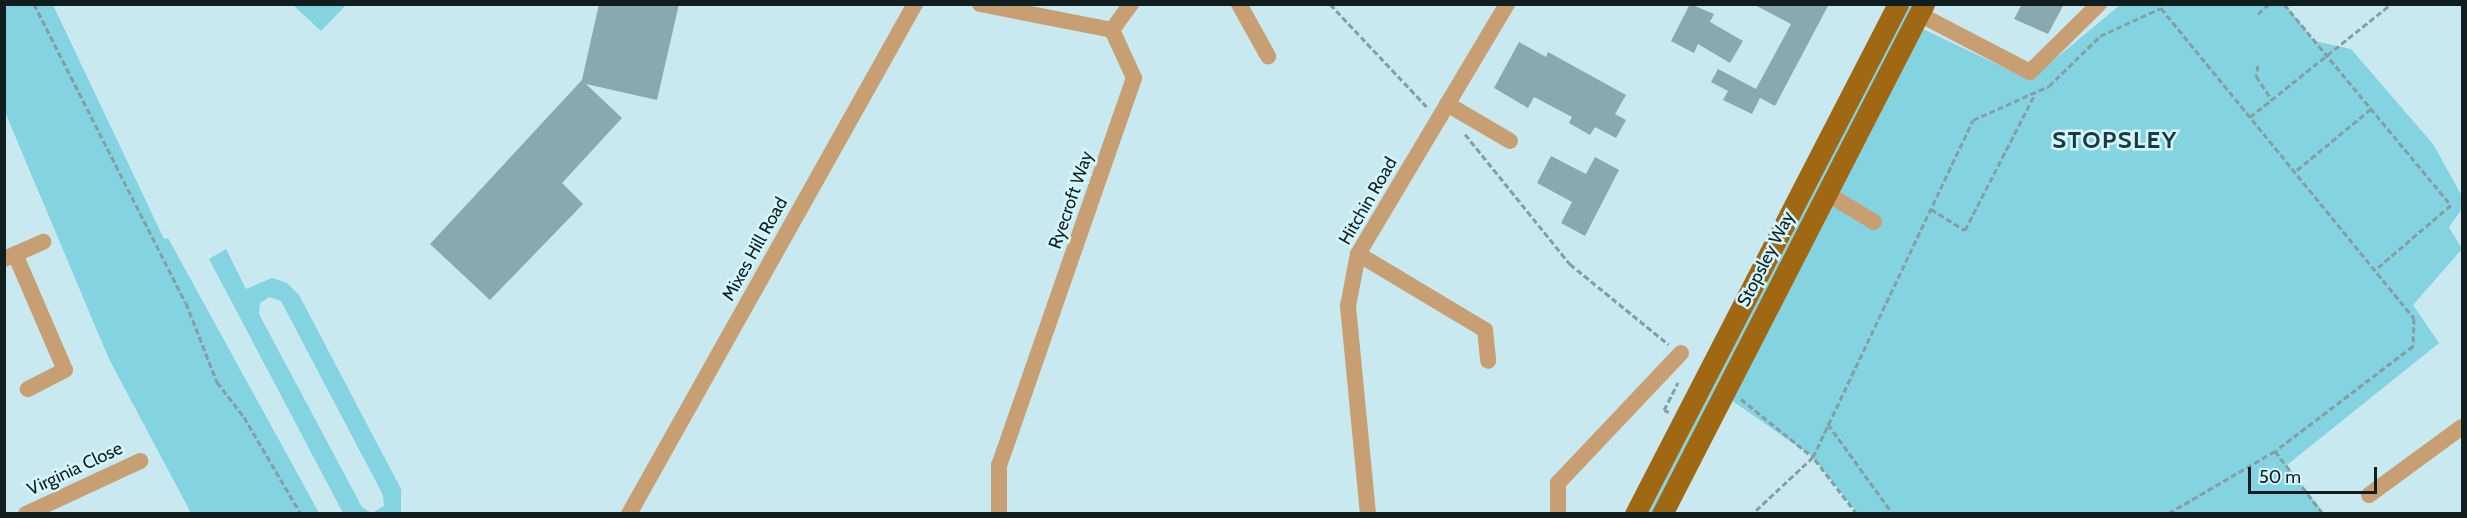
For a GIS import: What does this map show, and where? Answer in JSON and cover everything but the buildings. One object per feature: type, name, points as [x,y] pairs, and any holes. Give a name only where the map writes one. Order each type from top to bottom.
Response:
[{"type":"main road","name":"Stopsley Way","points":[[1635,513],[1898,4]]},
{"type":"main road","name":"Stopsley Way","points":[[1662,513],[1921,9]]},
{"type":"street","name":"Mixes Hill Road","points":[[629,513],[915,4]]},
{"type":"street","points":[[980,4],[1112,30],[1131,4]]},
{"type":"street","points":[[1239,4],[1268,56]]},
{"type":"street","name":"Hitchin Road","points":[[1368,513],[1348,306],[1358,254],[1508,4]]},
{"type":"street","points":[[1921,9],[2030,72],[2099,4]]},
{"type":"street","name":"Ryecroft Way","points":[[999,513],[999,465],[1134,78],[1112,30]]},
{"type":"street","points":[[1447,104],[1510,141]]},
{"type":"street","points":[[1826,193],[1874,222]]},
{"type":"street","points":[[28,389],[65,370],[10,257],[42,242]]},
{"type":"street","points":[[1358,254],[1485,330],[1488,362]]},
{"type":"street","points":[[1558,513],[1558,483],[1681,353]]},
{"type":"street","points":[[2370,495],[2463,427]]},
{"type":"street","name":"Virginia Close","points":[[26,513],[140,460]]},
{"type":"path","points":[[34,4],[186,303],[217,382],[244,417],[301,513]]},
{"type":"path","points":[[1330,4],[1438,119]]},
{"type":"path","points":[[2258,14],[2269,4]]},
{"type":"path","points":[[2284,4],[2451,205],[2375,270]]},
{"type":"path","points":[[2250,117],[2328,57],[2391,4]]},
{"type":"path","points":[[1752,513],[1813,456],[1973,120],[2049,86],[2100,36],[2163,6],[2414,318],[2413,346],[2275,451],[2168,513]]},
{"type":"path","points":[[2258,65],[2256,76],[2272,100]]},
{"type":"path","points":[[1931,209],[1965,230],[2036,92]]},
{"type":"path","points":[[2296,170],[2372,108]]},
{"type":"path","points":[[1462,131],[1570,264],[1681,353],[1687,366],[1664,410],[1671,413],[1676,403]]},
{"type":"path","points":[[1737,397],[1813,456],[1857,513]]},
{"type":"path","points":[[1828,424],[1893,513]]},
{"type":"path","points":[[2275,451],[2323,513]]},
{"type":"shaded area","points":[[4,5],[53,5],[164,239],[168,238],[319,513],[191,513],[109,359],[5,112]]},
{"type":"shaded area","points":[[293,5],[346,5],[321,31]]},
{"type":"shaded area","points":[[1909,5],[1916,5],[1652,513],[1648,514]]},
{"type":"shaded area","points":[[2120,5],[2286,5],[2314,41],[2351,49],[2433,144],[2462,196],[2462,209],[2449,227],[2462,249],[2413,305],[2439,343],[2287,465],[2324,513],[1857,513],[1813,457],[1731,400],[1872,117],[1923,29],[2030,80]]},
{"type":"shaded area","points":[[226,249],[246,289],[272,278],[287,283],[299,295],[401,489],[401,513],[372,513],[384,506],[383,495],[281,301],[269,297],[260,303],[259,314],[362,507],[371,513],[343,513],[209,259]]},
{"type":"district","name":"STOPSLEY","points":[[2115,140]]}]
